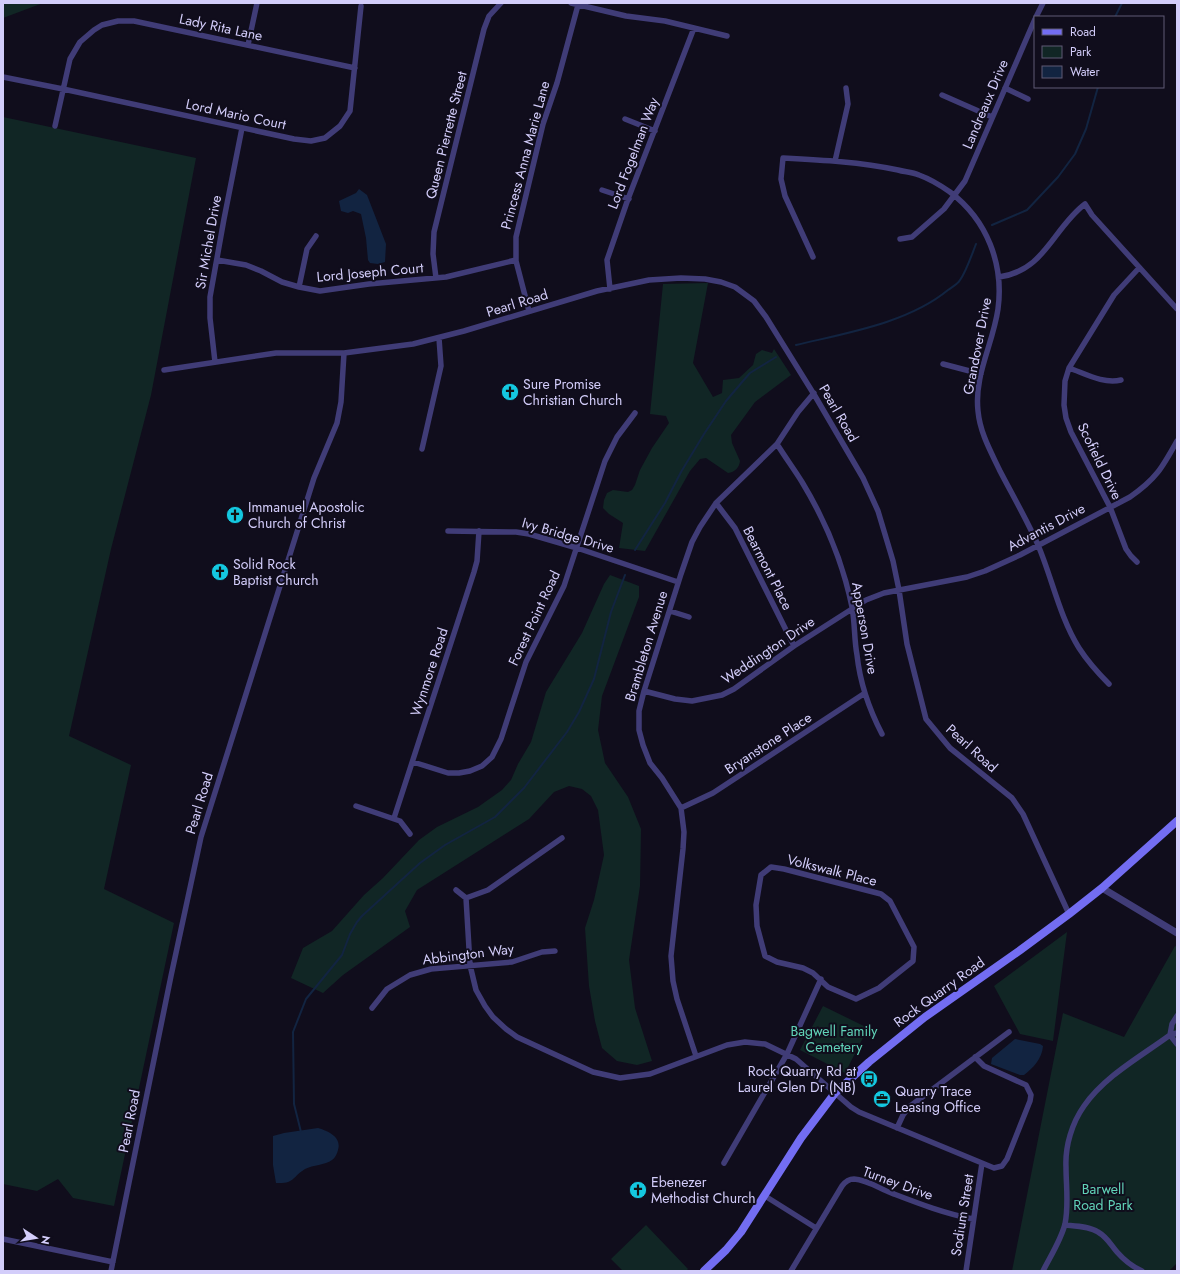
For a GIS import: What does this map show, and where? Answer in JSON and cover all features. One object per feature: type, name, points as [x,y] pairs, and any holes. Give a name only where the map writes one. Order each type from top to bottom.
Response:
[{"type":"main road","name":"Rock Quarry Road","points":[[704,1271],[736,1238],[765,1196],[801,1138],[835,1093],[869,1062],[925,1017],[1019,951],[1102,888],[1177,821]]},
{"type":"street","points":[[248,45],[257,3]]},
{"type":"street","name":"Queen Pierrette Street","points":[[436,278],[432,254],[434,232],[484,29],[489,16],[501,3]]},
{"type":"street","points":[[571,3],[617,14],[666,21],[727,36]]},
{"type":"street","name":"Landreaux Drive","points":[[1037,16],[1043,3]]},
{"type":"street","name":"Princess Anna Marie Lane","points":[[529,311],[516,260],[515,244],[519,221],[543,124],[557,83],[578,5]]},
{"type":"street","name":"Lord Mario Court","points":[[3,77],[294,139],[311,141],[326,138],[340,126],[350,111],[361,6]]},
{"type":"street","name":"Lady Rita Lane","points":[[55,126],[70,59],[80,42],[102,25],[118,21],[134,21],[355,68]]},
{"type":"street","name":"Landreaux Drive","points":[[900,239],[912,237],[944,209],[965,181],[1034,23]]},
{"type":"street","name":"Lord Fogelman Way","points":[[610,288],[607,260],[628,199],[694,28]]},
{"type":"street","points":[[835,161],[848,104],[846,88]]},
{"type":"street","points":[[1005,88],[1028,100]]},
{"type":"street","points":[[942,95],[992,117]]},
{"type":"street","points":[[625,119],[655,131]]},
{"type":"street","name":"Sir Michel Drive","points":[[215,362],[210,318],[210,297],[242,128]]},
{"type":"street","name":"Grandover Drive","points":[[813,256],[785,196],[781,179],[783,158],[835,161],[883,167],[919,175],[937,183],[955,196],[969,209],[982,226],[990,241],[996,261],[999,277],[999,291],[995,324],[981,374],[978,393],[978,411],[981,429],[1038,546],[1071,633],[1092,667],[1109,684]]},
{"type":"street","points":[[602,190],[628,199]]},
{"type":"street","points":[[999,277],[1018,273],[1028,266],[1048,246],[1077,210],[1085,204],[1092,215],[1177,309]]},
{"type":"street","points":[[299,287],[307,249],[316,236]]},
{"type":"street","name":"Lord Joseph Court","points":[[217,260],[246,265],[282,282],[320,291],[369,284],[436,278],[461,274],[516,260]]},
{"type":"street","name":"Scofield Drive","points":[[1138,562],[1126,549],[1110,507],[1071,432],[1066,418],[1064,392],[1065,381],[1069,368],[1114,294],[1139,268]]},
{"type":"street","name":"Pearl Road","points":[[164,370],[276,353],[344,353],[413,344],[439,338],[597,291],[649,280],[681,278],[705,279],[721,282],[735,287],[754,301],[814,393],[863,478],[878,511],[893,561],[907,644],[926,719],[950,748],[1012,798],[1023,814],[1069,914]]},
{"type":"street","points":[[422,449],[441,366],[439,338]]},
{"type":"street","name":"Pearl Road","points":[[110,1271],[201,837],[314,478],[337,423],[341,402],[344,353]]},
{"type":"street","points":[[943,364],[981,374]]},
{"type":"street","points":[[1069,368],[1103,381],[1112,382],[1121,380]]},
{"type":"street","name":"Brambleton Avenue","points":[[696,1056],[677,1000],[673,981],[671,956],[683,849],[684,832],[681,808],[662,778],[650,763],[642,745],[639,730],[639,711],[678,582],[692,542],[700,527],[716,503],[777,444],[798,412],[814,393]]},
{"type":"street","name":"Forest Point Road","points":[[413,762],[448,773],[459,773],[470,771],[482,766],[492,757],[501,739],[526,662],[564,586],[604,461],[617,437],[635,413]]},
{"type":"street","name":"Advantis Drive","points":[[899,590],[985,571],[1038,546],[1130,497],[1153,479],[1163,466],[1177,441]]},
{"type":"street","name":"Apperson Drive","points":[[777,444],[802,482],[826,529],[844,575],[852,608],[857,658],[865,693],[873,717],[882,734]]},
{"type":"street","name":"Bearmont Place","points":[[716,503],[735,528],[794,646]]},
{"type":"street","name":"Ivy Bridge Drive","points":[[448,531],[516,532],[529,534],[577,548],[678,582]]},
{"type":"street","name":"Wynmore Road","points":[[394,818],[474,572],[479,531]]},
{"type":"street","name":"Weddington Drive","points":[[644,691],[692,702],[722,695],[734,689],[794,646],[852,608],[879,594],[899,590]]},
{"type":"street","points":[[670,611],[689,616]]},
{"type":"street","name":"Bryanstone Place","points":[[681,808],[713,793],[865,693]]},
{"type":"street","points":[[356,806],[400,821],[410,834]]},
{"type":"street","points":[[466,898],[488,890],[562,838]]},
{"type":"street","name":"Volkswalk Place","points":[[771,867],[881,894],[890,902],[914,947],[913,961],[879,988],[856,1000],[828,987],[821,979],[803,968],[777,962],[765,956],[757,926],[756,905],[760,875],[771,867]]},
{"type":"street","points":[[1102,888],[1177,933]]},
{"type":"street","points":[[456,890],[466,898],[470,965],[476,990],[484,1006],[506,1029],[517,1037],[593,1072],[620,1078],[635,1077],[650,1074],[727,1045],[746,1042],[765,1044],[796,1059],[851,1107],[859,1112],[994,1168],[1002,1166],[1007,1159],[1031,1095],[1026,1085],[984,1066],[975,1057]]},
{"type":"street","name":"Abbington Way","points":[[372,1008],[387,989],[410,975],[431,969],[512,962],[542,952],[555,951]]},
{"type":"street","points":[[724,1162],[787,1054],[821,979]]},
{"type":"street","points":[[1177,1016],[1172,1024],[1170,1035],[1177,1044]]},
{"type":"street","points":[[897,1128],[909,1106],[1009,1032]]},
{"type":"street","points":[[1043,1271],[1065,1225],[1068,1190],[1066,1166],[1068,1144],[1074,1123],[1083,1107],[1092,1095],[1112,1076],[1170,1035],[1177,1033]]},
{"type":"street","name":"Sodium Street","points":[[966,1271],[982,1163]]},
{"type":"street","name":"Turney Drive","points":[[791,1271],[842,1186],[846,1181],[852,1179],[865,1181],[893,1194],[951,1215],[973,1219]]},
{"type":"street","points":[[765,1196],[816,1228]]},
{"type":"street","points":[[1065,1225],[1086,1227],[1098,1231],[1109,1240],[1117,1252],[1127,1262],[1142,1271]]},
{"type":"street","points":[[3,1239],[113,1262]]},
{"type":"green space","points":[[3,3],[43,3],[3,18]]},
{"type":"green space","points":[[3,117],[196,158],[151,395],[111,549],[69,736],[131,765],[104,889],[174,923],[114,1206],[73,1198],[58,1179],[37,1191],[3,1184]]},
{"type":"green space","points":[[708,283],[693,363],[713,397],[722,393],[723,380],[739,378],[753,365],[756,354],[762,350],[772,353],[774,349],[791,375],[755,402],[731,435],[732,443],[740,461],[739,466],[733,472],[728,473],[706,458],[700,459],[690,471],[645,551],[619,548],[623,523],[603,508],[604,500],[607,493],[613,490],[628,492],[632,490],[640,470],[652,448],[669,423],[666,416],[650,414],[663,284]]},
{"type":"green space","points":[[610,575],[639,586],[639,597],[602,696],[598,730],[605,763],[628,797],[641,829],[640,886],[629,960],[635,1008],[652,1061],[637,1065],[617,1061],[602,1048],[595,1021],[589,986],[585,928],[594,900],[604,855],[598,810],[591,796],[582,789],[569,786],[554,792],[529,819],[417,890],[405,911],[410,927],[343,975],[323,993],[291,978],[303,948],[332,931],[364,895],[383,878],[419,840],[437,827],[478,807],[502,790],[511,780],[518,764],[531,742],[546,692],[582,633],[604,584]]},
{"type":"green space","points":[[1067,932],[1053,1041],[1020,1034],[994,986]]},
{"type":"green space","name":"Barwell Road Park","points":[[1175,946],[1177,947],[1177,1263],[1169,1271],[1012,1271],[1063,1013],[1124,1037]]},
{"type":"green space","name":"Bagwell Family Cemetery","points":[[823,1006],[868,1028],[845,1073],[800,1050]]},
{"type":"green space","points":[[646,1225],[688,1269],[686,1271],[623,1271],[611,1259]]},
{"type":"water","points":[[359,189],[367,195],[386,244],[385,262],[378,264],[370,263],[368,260],[366,238],[361,214],[353,211],[348,213],[341,211],[339,201],[356,193]]},
{"type":"water","points":[[1015,1039],[1040,1044],[1043,1046],[1041,1055],[1036,1063],[1024,1075],[1020,1075],[991,1064],[992,1058]]},
{"type":"water","points":[[318,1128],[330,1133],[336,1138],[339,1145],[335,1157],[326,1163],[305,1169],[290,1181],[276,1183],[273,1165],[273,1136]]},
{"type":"waterway","points":[[1116,16],[1122,3]]},
{"type":"waterway","points":[[992,225],[1027,210],[1058,177],[1075,154],[1086,129],[1098,88]]},
{"type":"waterway","points":[[796,345],[856,331],[896,319],[932,301],[959,281],[967,268],[976,244]]},
{"type":"waterway","points":[[635,550],[665,503],[681,472],[704,434],[726,401],[750,373],[776,357]]},
{"type":"waterway","points":[[301,1132],[294,1104],[293,1032],[306,999],[342,955],[350,934],[362,916],[420,863],[445,845],[495,817],[524,788],[567,732],[579,712],[594,679],[611,612],[625,575]]},
{"type":"place","name":"Sure Promise Christian Church","points":[[510,392]]},
{"type":"place","name":"Immanuel Apostolic Church of Christ","points":[[235,515]]},
{"type":"place","name":"Solid Rock Baptist Church","points":[[220,572]]},
{"type":"place","name":"Rock Quarry Rd at Laurel Glen Dr (NB)","points":[[869,1079]]},
{"type":"place","name":"Quarry Trace Leasing Office","points":[[882,1099]]},
{"type":"place","name":"Ebenezer Methodist Church","points":[[638,1190]]}]
